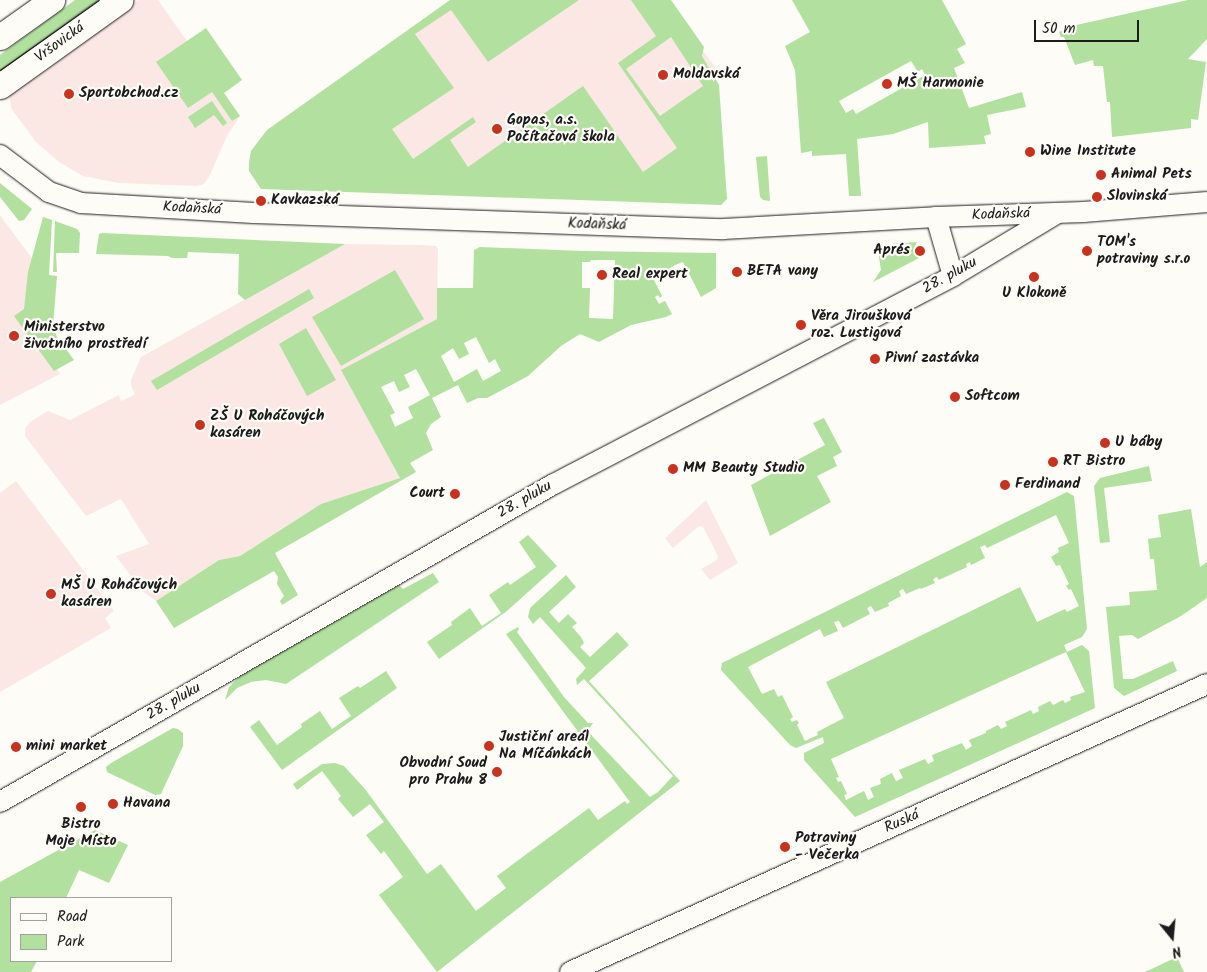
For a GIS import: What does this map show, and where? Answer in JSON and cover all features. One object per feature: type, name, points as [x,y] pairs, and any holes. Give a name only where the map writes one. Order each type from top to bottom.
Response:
[{"type":"main road","points":[[0,37],[52,0]]},
{"type":"main road","name":"Vršovická","points":[[0,86],[120,0]]},
{"type":"street","name":"Kodaňská","points":[[0,155],[49,192],[70,200],[94,205],[254,213],[713,229],[936,216],[1058,212],[1207,202]]},
{"type":"street","name":"28. pluku","points":[[0,802],[552,485],[953,276],[1058,212]]},
{"type":"street","points":[[936,216],[953,276]]},
{"type":"street","name":"Ruská","points":[[570,972],[1207,684]]},
{"type":"shaded area","points":[[138,0],[158,0],[240,116],[227,136],[210,175],[204,184],[197,186],[119,183],[83,176],[59,162],[35,141],[11,108],[9,92]]},
{"type":"shaded area","points":[[457,0],[666,0],[715,67],[720,127],[642,182],[466,175],[412,167],[379,125],[401,39]]},
{"type":"shaded area","points":[[0,215],[34,261],[43,347],[60,374],[0,405]]},
{"type":"shaded area","name":"ZŠ U Roháčových kasáren","points":[[345,244],[423,245],[436,246],[438,249],[437,319],[342,370],[400,478],[321,504],[240,556],[219,560],[156,601],[142,591],[116,556],[149,544],[121,499],[86,516],[25,436],[25,429],[30,422],[48,411],[70,420],[119,395],[121,401],[132,396],[135,394],[131,386],[131,380],[141,357]]},
{"type":"shaded area","name":"MŠ U Roháčových kasáren","points":[[16,481],[114,611],[105,618],[111,628],[0,692],[0,493]]},
{"type":"shaded area","points":[[706,500],[738,563],[710,580],[701,569],[717,560],[718,556],[703,527],[699,526],[673,548],[665,538]]},
{"type":"green space","points":[[75,0],[107,0],[0,76],[0,55]]},
{"type":"green space","points":[[450,0],[579,0],[488,62],[451,10],[415,34],[454,88],[392,129],[413,159],[473,117],[476,122],[450,140],[468,167],[583,86],[643,172],[677,148],[618,63],[656,36],[631,0],[671,0],[704,47],[702,56],[719,85],[727,199],[721,205],[261,189],[249,171],[249,162],[251,151],[267,130]],"holes":[[[671,37],[703,86],[660,116],[626,69]]]},
{"type":"green space","points":[[792,0],[942,0],[966,44],[957,49],[965,63],[954,68],[969,108],[1022,92],[1026,107],[987,115],[991,134],[984,136],[986,144],[929,148],[928,122],[893,134],[857,139],[861,196],[849,196],[846,154],[812,156],[812,151],[801,153],[795,70],[785,46],[810,32]],"holes":[[[911,61],[918,72],[922,69],[925,75],[856,114],[853,109],[846,113],[839,101]]]},
{"type":"green space","points":[[1188,0],[1207,0],[1207,39],[1188,59],[1206,62],[1198,120],[1191,119],[1191,128],[1112,137],[1110,102],[1107,102],[1103,66],[1094,66],[1093,60],[1075,65],[1064,37],[1061,37],[1059,32],[1072,26]]},
{"type":"green space","points":[[206,28],[242,80],[224,93],[240,116],[232,121],[212,92],[188,108],[156,62]]},
{"type":"green space","points":[[212,101],[227,123],[223,126],[214,115],[195,128],[188,117]]},
{"type":"green space","points":[[767,156],[770,201],[763,200],[760,197],[756,157]]},
{"type":"green space","points":[[0,183],[32,209],[24,220],[19,221],[0,197]]},
{"type":"green space","points":[[43,217],[52,220],[49,275],[57,276],[53,326],[57,337],[74,360],[54,371],[14,316],[24,309],[28,272]]},
{"type":"green space","points":[[55,221],[77,229],[80,233],[79,253],[56,253],[57,272],[53,272]]},
{"type":"green space","points":[[99,234],[345,244],[245,300],[238,294],[239,254],[188,252],[187,258],[172,258],[168,256],[96,254]]},
{"type":"green space","points":[[917,242],[913,251],[916,256],[921,257],[873,282],[881,270],[877,245]]},
{"type":"green space","points":[[480,247],[716,253],[716,288],[701,297],[683,262],[675,265],[653,278],[662,296],[660,298],[658,295],[655,297],[659,304],[665,301],[672,314],[631,325],[599,342],[580,334],[561,346],[528,376],[487,398],[478,398],[467,403],[458,385],[432,398],[441,417],[431,424],[426,433],[433,450],[410,463],[416,472],[275,553],[298,595],[282,605],[280,601],[284,596],[277,584],[278,577],[274,571],[174,628],[156,601],[219,560],[240,556],[321,504],[400,478],[341,370],[437,319],[437,288],[473,288],[474,250]],"holes":[[[591,260],[615,260],[613,319],[589,318],[590,288],[582,288],[582,262],[590,262]],[[476,337],[489,363],[495,359],[501,371],[483,381],[477,369],[454,382],[441,356],[453,348],[459,359],[469,354],[464,343]],[[416,369],[430,395],[408,407],[413,418],[395,427],[390,415],[395,413],[381,387],[394,381],[399,392],[410,387],[404,375]]]},
{"type":"green space","points":[[395,270],[424,319],[341,366],[312,317]]},
{"type":"green space","points":[[309,289],[314,298],[157,390],[151,381]]},
{"type":"green space","points":[[306,328],[336,380],[307,396],[279,344]]},
{"type":"green space","points":[[824,418],[842,452],[833,457],[837,466],[817,476],[831,502],[770,536],[751,485],[825,445],[813,423]]},
{"type":"green space","points":[[1149,466],[1152,481],[1104,488],[1110,542],[1100,543],[1094,486],[1100,478]]},
{"type":"green space","points":[[1067,492],[1074,496],[1087,629],[1082,637],[1064,645],[1067,652],[1082,645],[1089,651],[1095,708],[855,817],[804,760],[804,753],[824,743],[823,737],[796,748],[790,745],[721,670],[722,663]],"holes":[[[1056,515],[1069,543],[1058,548],[1059,552],[1051,557],[1056,566],[1060,565],[1069,584],[1066,586],[1069,590],[1071,589],[1079,606],[1067,612],[1065,609],[1037,622],[1020,587],[826,682],[844,718],[817,732],[818,735],[805,741],[797,725],[799,723],[797,720],[792,722],[790,719],[793,717],[782,695],[778,697],[774,689],[762,694],[748,667],[820,629],[824,637],[838,631],[834,622],[839,621],[843,628],[870,614],[867,608],[871,606],[875,612],[889,606],[888,603],[901,596],[899,591],[903,589],[906,594],[935,583],[933,579],[937,577],[939,580],[967,567],[966,564],[970,562],[971,565],[985,558],[980,547],[985,545],[987,548]],[[1066,652],[1085,692],[1070,697],[1071,700],[1065,703],[1063,700],[1053,705],[1050,701],[1038,707],[1039,711],[1033,714],[1031,710],[1005,722],[1007,726],[1001,729],[998,725],[986,731],[986,733],[969,740],[972,746],[966,750],[962,743],[932,755],[934,761],[928,764],[925,759],[899,770],[903,778],[896,781],[892,773],[880,779],[881,784],[870,788],[874,797],[868,800],[864,791],[846,800],[844,795],[847,794],[841,781],[838,782],[836,778],[839,777],[831,759]]]},
{"type":"green space","points":[[1191,509],[1200,567],[1207,562],[1207,598],[1181,616],[1138,639],[1132,635],[1119,636],[1123,679],[1133,679],[1173,661],[1177,671],[1124,696],[1114,688],[1106,607],[1130,605],[1129,592],[1157,590],[1154,559],[1150,559],[1148,539],[1161,537],[1158,515]]},
{"type":"green space","points":[[528,535],[557,566],[507,611],[439,659],[427,642],[452,625],[451,622],[470,608],[482,626],[501,613],[489,595],[508,582],[510,585],[536,567],[519,542]]},
{"type":"green space","points":[[433,573],[439,582],[286,684],[266,680],[251,682],[237,688],[225,700],[229,687],[240,676],[399,585],[403,589]]},
{"type":"green space","points":[[566,575],[576,587],[549,612],[559,623],[568,614],[577,623],[572,627],[584,643],[580,647],[590,657],[617,632],[629,645],[589,681],[680,781],[437,972],[379,895],[403,877],[384,851],[381,854],[366,835],[384,822],[370,804],[353,817],[338,799],[341,796],[322,771],[297,790],[293,784],[322,764],[335,763],[344,766],[365,789],[427,874],[441,864],[476,911],[506,888],[497,876],[589,808],[598,820],[625,801],[627,804],[630,802],[506,634],[518,627],[517,632],[564,697],[588,723],[593,723],[589,729],[592,736],[650,797],[658,792],[673,776],[584,679],[577,685],[576,679],[586,668],[540,617],[533,624],[528,617],[530,608]]},
{"type":"green space","points":[[386,671],[397,688],[282,770],[250,727],[259,720],[277,745],[302,727],[301,724],[320,711],[332,729],[351,716],[339,698],[358,686],[360,688]]},
{"type":"green space","points":[[173,728],[183,733],[183,746],[161,794],[155,795],[107,772],[106,767],[111,763]]},
{"type":"green space","points":[[95,830],[128,845],[109,883],[79,870],[66,897],[10,897],[10,962],[36,962],[31,972],[0,972],[0,882]]},
{"type":"green space","points":[[1177,957],[1184,972],[1145,972]]},
{"type":"tram line","points":[[0,70],[99,0]]},
{"type":"place","name":"Moldavská","points":[[663,75]]},
{"type":"place","name":"MŠ Harmonie","points":[[887,84]]},
{"type":"place","name":"Sportobchod.cz","points":[[69,94]]},
{"type":"place","name":"Gopas, a.s. Počítačová škola","points":[[497,129]]},
{"type":"place","name":"Wine Institute","points":[[1030,152]]},
{"type":"place","name":"Animal Pets","points":[[1101,175]]},
{"type":"place","name":"Slovinská","points":[[1097,197]]},
{"type":"place","name":"Kavkazská","points":[[261,201]]},
{"type":"place","name":"Aprés","points":[[920,251]]},
{"type":"place","name":"TOM's potraviny s.r.o","points":[[1087,251]]},
{"type":"place","name":"BETA vany","points":[[737,272]]},
{"type":"place","name":"Real expert","points":[[602,275]]},
{"type":"place","name":"U Klokoně","points":[[1034,277]]},
{"type":"place","name":"Věra Jiroušková roz. Lustigová","points":[[801,325]]},
{"type":"place","name":"Ministerstvo životního prostředí","points":[[14,336]]},
{"type":"place","name":"Pivní zastávka","points":[[875,359]]},
{"type":"place","name":"Softcom","points":[[955,397]]},
{"type":"place","name":"ZŠ U Roháčových kasáren","points":[[200,425]]},
{"type":"place","name":"U báby","points":[[1105,443]]},
{"type":"place","name":"RT Bistro","points":[[1053,462]]},
{"type":"place","name":"MM Beauty Studio","points":[[673,469]]},
{"type":"place","name":"Ferdinand","points":[[1005,485]]},
{"type":"place","name":"Court","points":[[455,494]]},
{"type":"place","name":"MŠ U Roháčových kasáren","points":[[51,594]]},
{"type":"place","name":"Justiční areál Na Míčánkách","points":[[489,746]]},
{"type":"place","name":"mini market","points":[[16,747]]},
{"type":"place","name":"Obvodní Soud pro Prahu 8","points":[[497,772]]},
{"type":"place","name":"Havana","points":[[113,804]]},
{"type":"place","name":"Bistro Moje Místo","points":[[81,807]]},
{"type":"place","name":"Potraviny - Večerka","points":[[785,847]]}]
